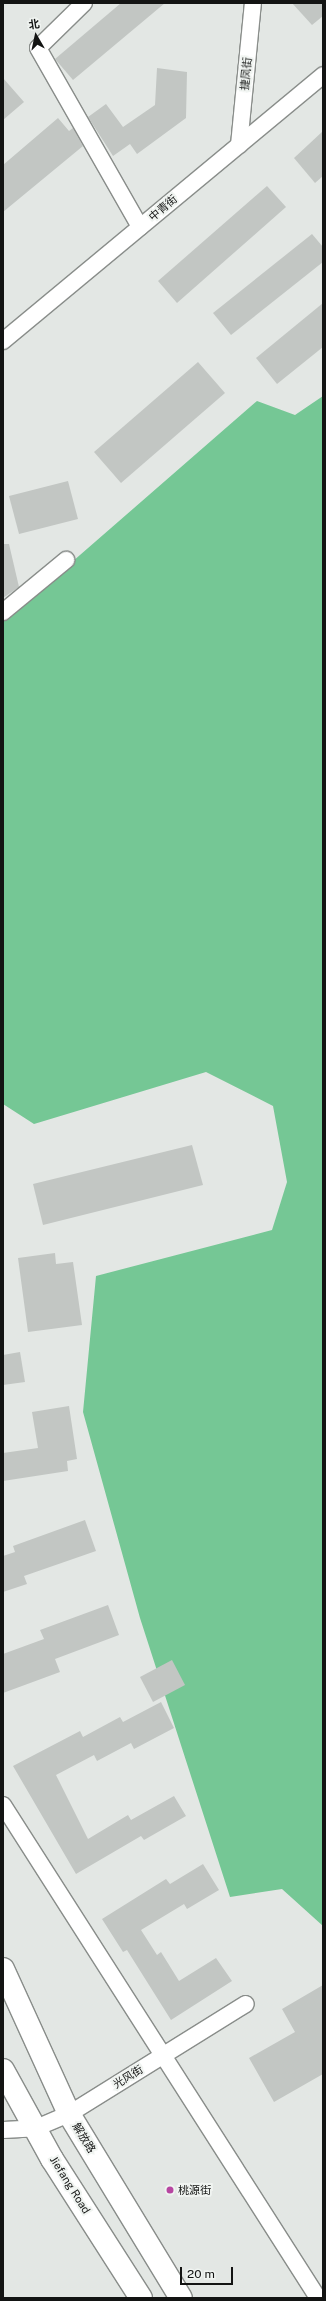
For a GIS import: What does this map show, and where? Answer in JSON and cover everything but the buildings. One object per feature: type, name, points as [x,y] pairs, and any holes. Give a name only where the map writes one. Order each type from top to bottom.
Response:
[{"type":"main road","name":"解放路","points":[[3,1969],[70,2114],[181,2298]]},
{"type":"main road","name":"Jiefang Road","points":[[3,2070],[52,2159],[141,2298]]},
{"type":"street","points":[[84,3],[38,48],[140,227]]},
{"type":"street","name":"捷凤街","points":[[239,145],[253,3]]},
{"type":"street","name":"中青街","points":[[3,341],[323,75]]},
{"type":"street","points":[[3,612],[66,560]]},
{"type":"street","points":[[3,1805],[318,2298]]},
{"type":"street","name":"光风街","points":[[3,2130],[36,2128],[70,2114],[246,2004]]},
{"type":"green space","points":[[323,396],[323,1926],[282,1889],[230,1897],[140,1618],[83,1412],[96,1276],[272,1230],[287,1182],[273,1106],[206,1072],[34,1124],[3,1104],[3,622],[257,401],[295,415]]},
{"type":"place","name":"桃源街","points":[[170,2190]]}]
